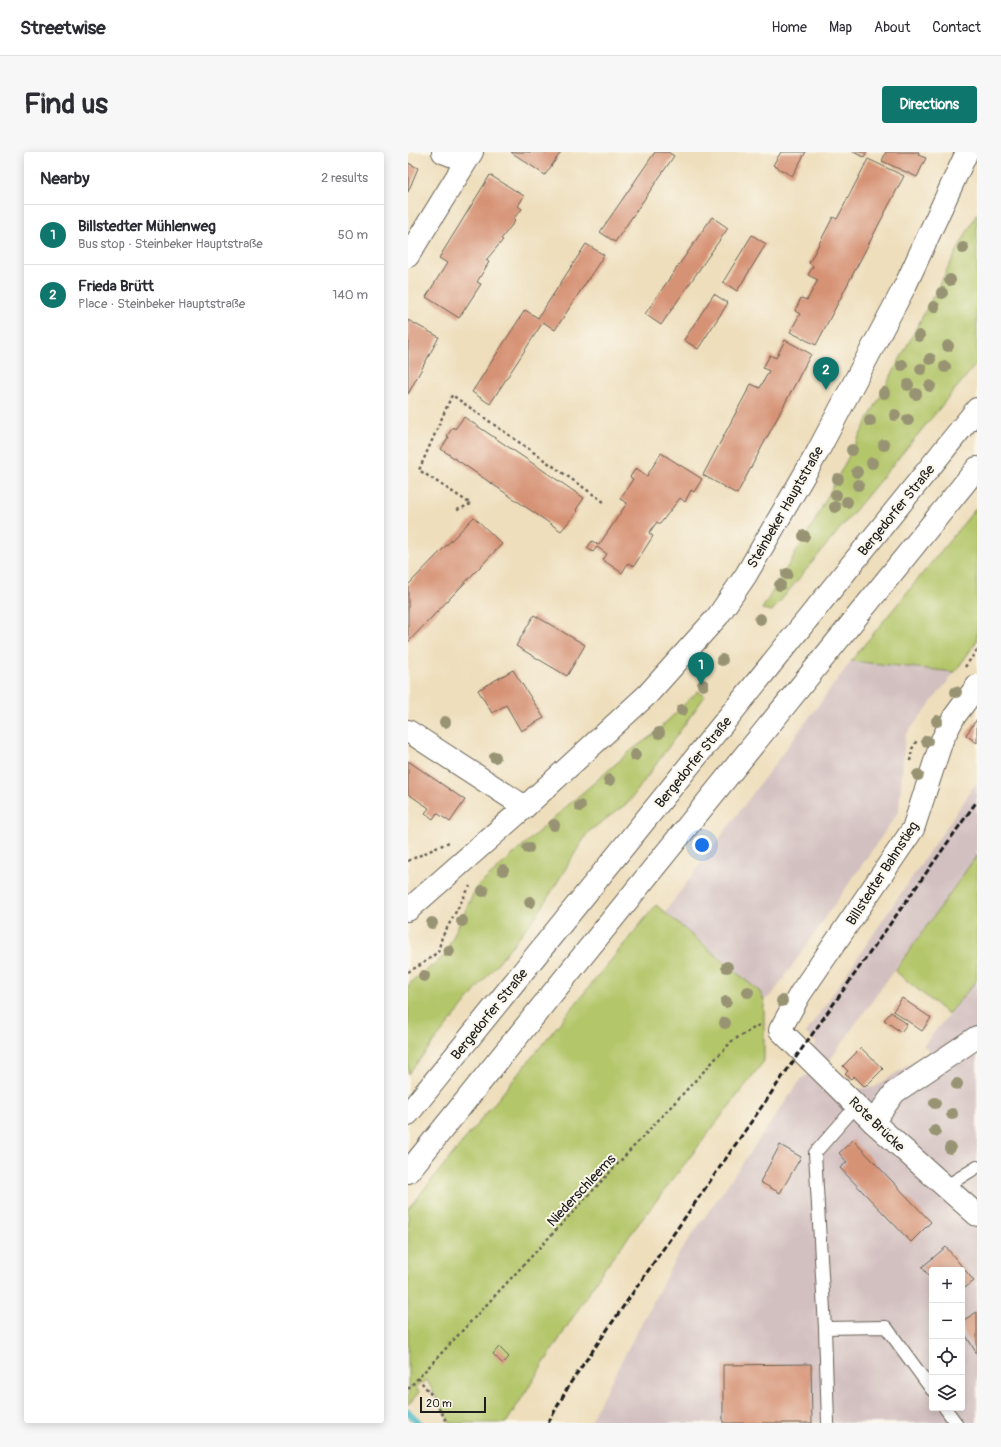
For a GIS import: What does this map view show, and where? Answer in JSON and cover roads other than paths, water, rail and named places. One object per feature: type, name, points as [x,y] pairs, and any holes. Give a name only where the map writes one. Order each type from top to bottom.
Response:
[{"type":"main road","points":[[408,256],[469,157],[443,152]]},
{"type":"main road","name":"Steinbeker Hauptstraße","points":[[408,910],[525,807],[648,694],[718,616],[746,575],[816,453],[906,284],[967,152]]},
{"type":"main road","name":"Bergedorfer Straße","points":[[408,1114],[977,409]]},
{"type":"main road","points":[[408,1172],[977,468]]},
{"type":"main road","name":"Billstedter Bahnstieg","points":[[772,1026],[800,994],[913,829],[942,740],[954,717],[977,686]]},
{"type":"main road","points":[[408,731],[525,807]]},
{"type":"main road","name":"Rote Brücke","points":[[772,1026],[874,1122],[977,1215]]},
{"type":"main road","points":[[874,1122],[895,1092],[977,1037]]},
{"type":"lane","points":[[828,1423],[825,1328],[815,1153],[857,1106]]},
{"type":"lane","points":[[945,1187],[977,1166]]},
{"type":"lane","points":[[825,1328],[886,1327],[929,1386]]},
{"type":"lane","points":[[947,1411],[956,1423]]},
{"type":"waterway","points":[[408,1412],[419,1423]]},
{"type":"railway","points":[[548,1423],[571,1382],[801,1050],[977,801]]},
{"type":"place","name":"Frieda Brütt","points":[[826,390]]},
{"type":"place","name":"Billstedter Mühlenweg","points":[[701,685]]}]
